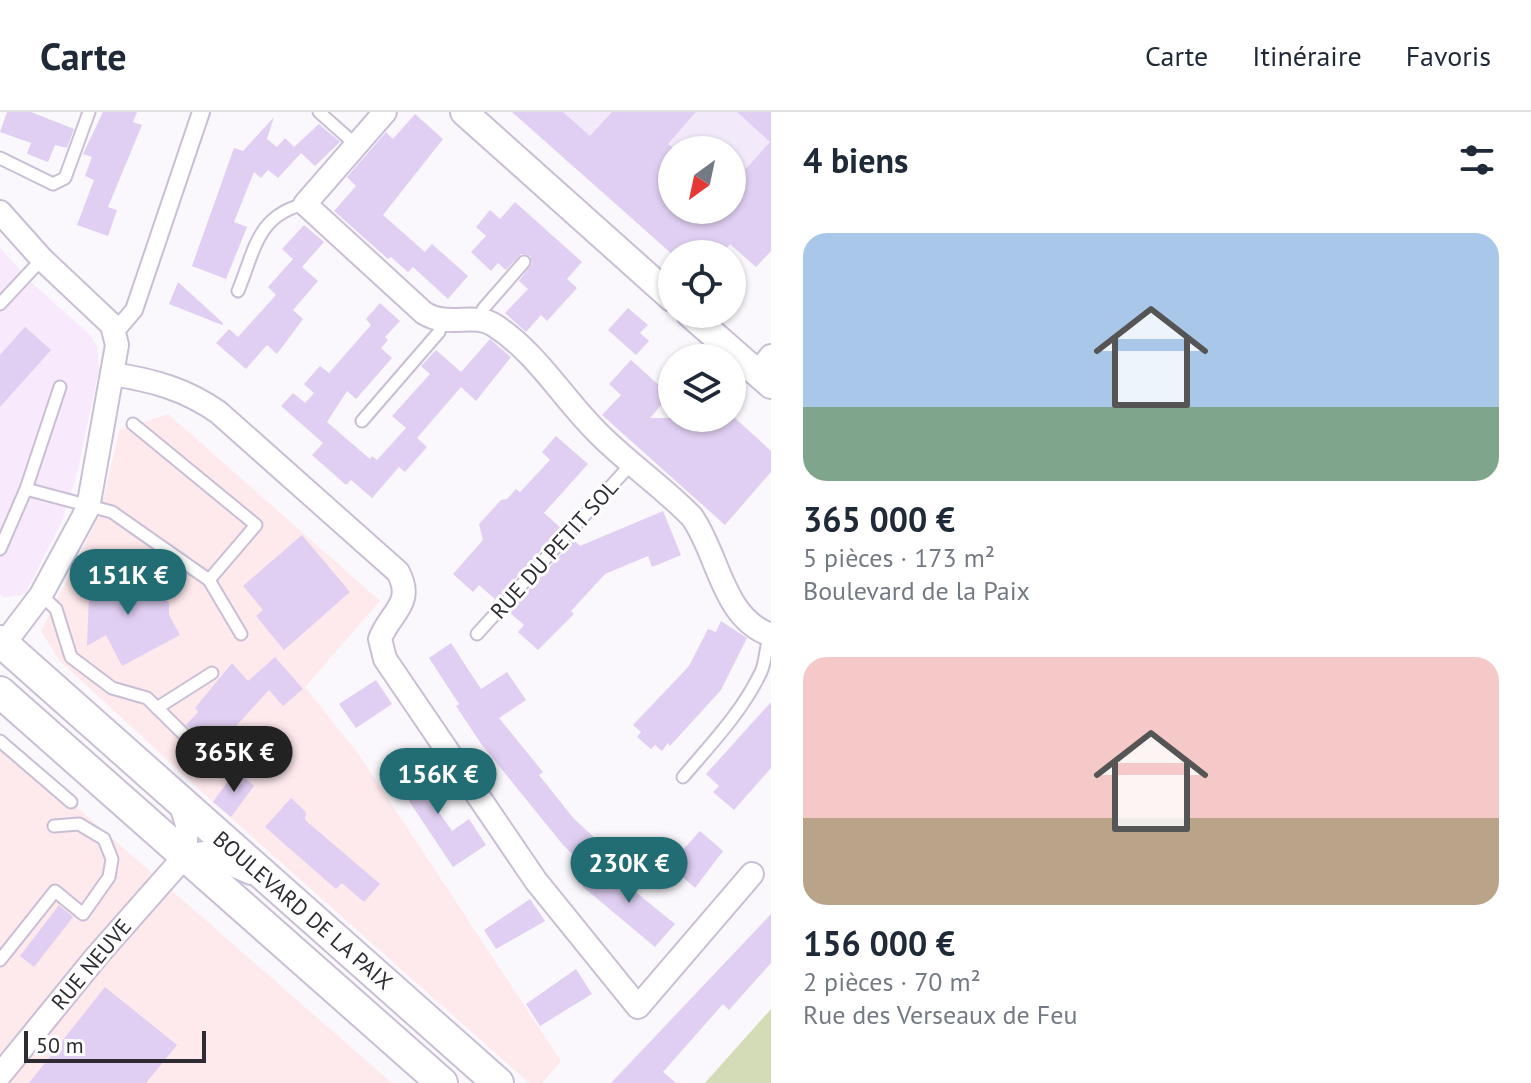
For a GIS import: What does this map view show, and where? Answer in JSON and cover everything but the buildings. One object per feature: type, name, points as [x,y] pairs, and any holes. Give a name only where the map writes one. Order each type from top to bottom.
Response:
[{"type":"main road","name":"BOULEVARD DE LA PAIX","points":[[1,645],[498,1083]]},
{"type":"main road","name":"BOULEVARD DE LA PAIX","points":[[0,692],[442,1083]]},
{"type":"street","points":[[115,332],[134,310],[184,152],[201,112]]},
{"type":"street","points":[[385,112],[305,204],[424,313],[442,322],[480,321]]},
{"type":"street","points":[[464,112],[658,285]]},
{"type":"street","points":[[0,212],[42,259],[105,317],[115,332],[117,345],[88,508],[41,595],[1,645]]},
{"type":"street","name":"RUE DU PETIT SOL","points":[[480,321],[495,326],[511,338],[597,432],[692,517],[701,530],[727,595],[736,608],[771,635]]},
{"type":"street","points":[[709,328],[766,371]]},
{"type":"street","points":[[112,374],[154,381],[198,398],[218,412],[398,572],[405,601],[380,639],[385,659],[536,881],[638,1007],[752,874]]},
{"type":"street","points":[[180,802],[187,825],[185,856],[205,853],[270,881]]},
{"type":"street","name":"RUE NEUVE","points":[[0,1075],[96,957],[185,856]]},
{"type":"lane","points":[[0,158],[53,184],[65,178],[89,112]]},
{"type":"lane","points":[[319,112],[356,145]]},
{"type":"lane","points":[[238,291],[266,225],[281,210],[305,204]]},
{"type":"lane","points":[[0,304],[42,259]]},
{"type":"lane","points":[[480,321],[483,309],[524,262]]},
{"type":"lane","points":[[362,421],[439,332],[442,322]]},
{"type":"lane","points":[[0,549],[26,489],[60,387]]},
{"type":"lane","points":[[133,424],[256,525],[209,580]]},
{"type":"lane","name":"RUE DU PETIT SOL","points":[[477,634],[632,463]]},
{"type":"lane","points":[[26,489],[112,512],[209,580],[241,634]]},
{"type":"lane","points":[[41,595],[56,609],[71,657],[112,688],[147,698],[221,771]]},
{"type":"lane","name":"RUE DU PETIT SOL","points":[[683,777],[753,688],[763,667],[771,635]]},
{"type":"lane","points":[[157,708],[212,673]]},
{"type":"lane","points":[[0,741],[71,802]]},
{"type":"lane","points":[[0,960],[55,891],[83,914],[109,877],[112,859],[104,839],[79,824],[54,826]]},
{"type":"shaded area","points":[[565,112],[771,112],[771,251],[756,267],[746,259],[746,240],[658,242],[553,148],[560,118]]},
{"type":"shaded area","points":[[0,248],[33,284],[89,334],[97,346],[99,369],[78,469],[62,521],[25,594],[4,598],[0,594]]},
{"type":"shaded area","points":[[168,414],[380,601],[305,687],[359,755],[561,1061],[542,1083],[529,1083],[213,802],[59,660],[41,631],[99,516],[120,430]]},
{"type":"shaded area","points":[[0,740],[266,973],[392,1083],[0,1083]]},
{"type":"green space","points":[[771,1009],[771,1083],[705,1083]]}]
